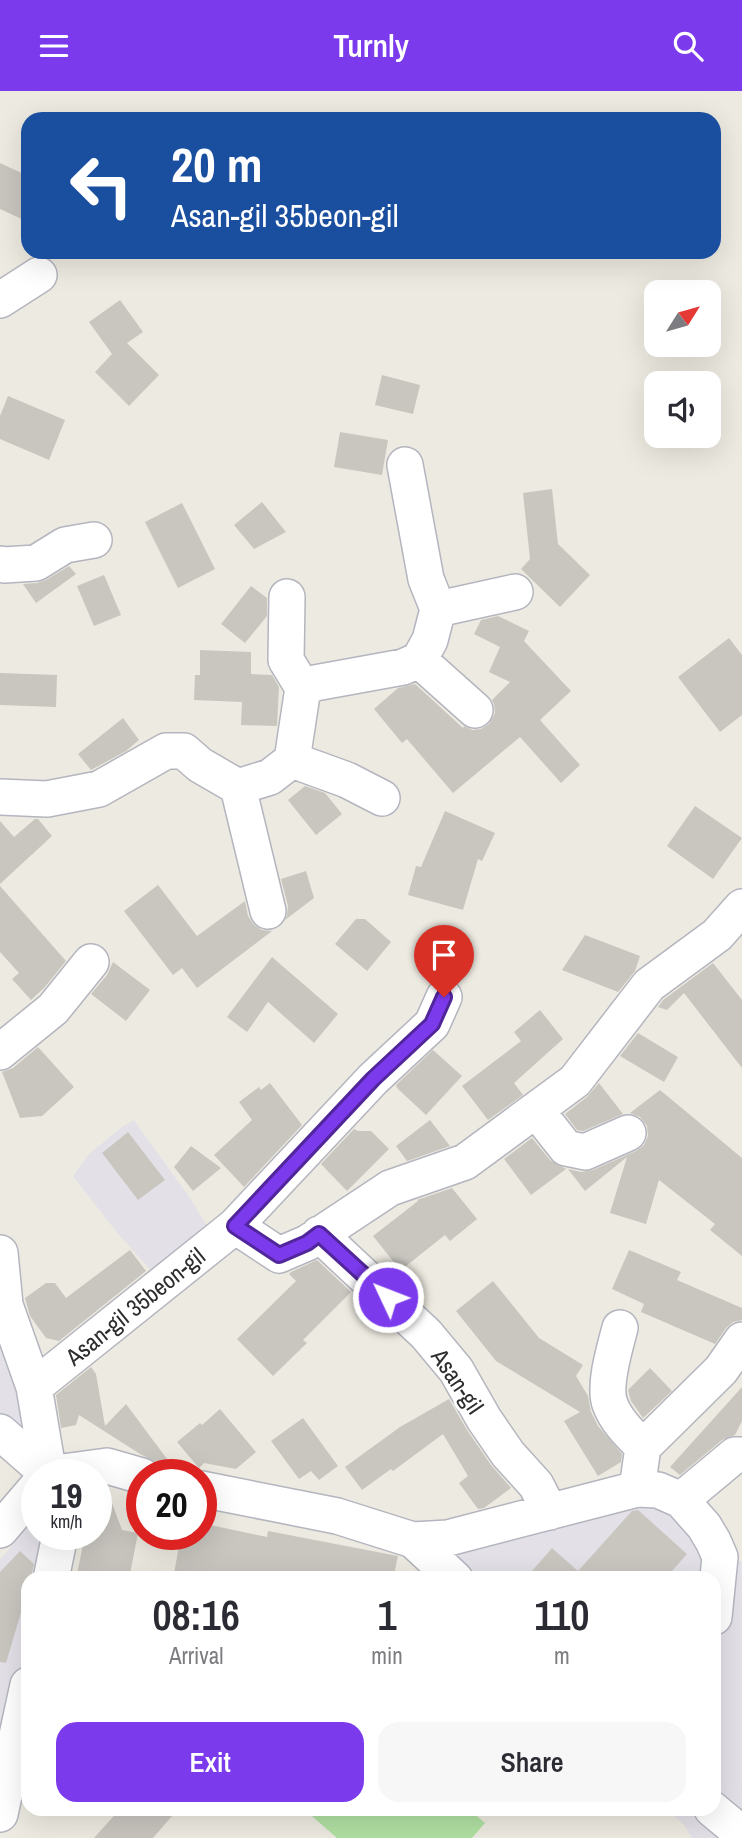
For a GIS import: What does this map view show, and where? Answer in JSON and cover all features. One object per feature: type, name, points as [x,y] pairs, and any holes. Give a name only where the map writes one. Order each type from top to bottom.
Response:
[{"type":"street","points":[[0,300],[39,275]]},
{"type":"street","points":[[303,688],[315,683],[403,667],[419,660],[430,640],[438,609],[426,579],[404,464]]},
{"type":"street","points":[[0,563],[36,563],[65,545],[94,540]]},
{"type":"street","points":[[438,609],[515,593]]},
{"type":"street","points":[[238,787],[270,777],[292,760],[303,688],[286,660],[287,597]]},
{"type":"street","points":[[419,660],[475,710]]},
{"type":"street","points":[[0,797],[47,799],[99,789],[166,751],[184,751],[200,765],[238,787],[268,911]]},
{"type":"street","points":[[292,760],[347,780],[382,798]]},
{"type":"street","points":[[235,1226],[279,1255],[307,1243],[390,1188],[465,1162],[575,1081],[649,985],[717,935],[742,907]]},
{"type":"street","points":[[0,1052],[53,1009],[91,962]]},
{"type":"street","name":"Asan-gil 35beon-gil","points":[[34,1387],[235,1226],[373,1079],[432,1024],[444,997]]},
{"type":"street","points":[[536,1110],[566,1148],[585,1152],[628,1133]]},
{"type":"street","name":"Asan-gil","points":[[319,1234],[426,1334],[456,1370],[484,1419],[508,1454],[536,1485],[550,1512]]},
{"type":"street","points":[[0,1253],[5,1305],[34,1387],[43,1459]]},
{"type":"street","points":[[620,1328],[608,1380],[609,1403],[627,1431],[643,1447]]},
{"type":"street","points":[[637,1489],[643,1447],[721,1370],[742,1340]]},
{"type":"street","points":[[0,1432],[26,1459]]},
{"type":"street","points":[[681,1500],[735,1455],[742,1455]]},
{"type":"street","points":[[217,1492],[337,1516],[412,1540],[448,1538],[637,1489],[658,1490],[681,1500],[704,1526],[713,1541],[731,1556],[721,1592]]},
{"type":"street","points":[[0,1530],[21,1506]]},
{"type":"street","points":[[412,1540],[446,1571]]},
{"type":"street","points":[[53,1571],[58,1550]]},
{"type":"street","points":[[0,1814],[21,1717]]},
{"type":"street","points":[[720,1816],[742,1834]]},
{"type":"shaded area","points":[[134,1120],[190,1198],[212,1234],[157,1277],[118,1234],[73,1176],[89,1154]]},
{"type":"shaded area","points":[[0,1336],[29,1440],[0,1424]]},
{"type":"shaded area","points":[[652,1502],[699,1529],[710,1571],[471,1571],[447,1549]]},
{"type":"shaded area","points":[[21,1534],[21,1550],[53,1550],[48,1571],[21,1571],[21,1687],[0,1777],[0,1560]]},
{"type":"shaded area","points":[[742,1561],[742,1814],[721,1798],[721,1612],[727,1562]]},
{"type":"shaded area","points":[[674,1816],[708,1816],[735,1838],[692,1838]]},
{"type":"green space","points":[[312,1816],[477,1816],[485,1823],[472,1838],[337,1838]]},
{"type":"building","points":[[0,163],[21,173],[21,219],[0,209]]},
{"type":"building","points":[[120,300],[143,332],[127,343],[159,375],[129,406],[95,372],[112,354],[89,322]]},
{"type":"building","points":[[382,375],[420,385],[413,414],[375,405]]},
{"type":"building","points":[[8,396],[65,420],[49,460],[0,439],[0,416]]},
{"type":"building","points":[[340,432],[388,440],[382,475],[334,467]]},
{"type":"building","points":[[552,489],[558,544],[590,575],[560,607],[521,569],[530,559],[523,493]]},
{"type":"building","points":[[262,502],[286,532],[254,549],[234,525]]},
{"type":"building","points":[[182,503],[215,569],[178,588],[145,522]]},
{"type":"building","points":[[69,566],[76,574],[36,603],[23,584],[46,580]]},
{"type":"building","points":[[104,575],[121,615],[94,626],[77,586]]},
{"type":"building","points":[[251,586],[267,598],[267,616],[245,643],[221,624]]},
{"type":"building","points":[[498,616],[529,631],[524,641],[571,691],[540,720],[580,765],[561,783],[520,737],[453,793],[407,739],[402,743],[374,709],[398,688],[415,684],[463,728],[481,729],[489,724],[495,713],[492,700],[510,682],[489,672],[500,647],[474,634],[481,620]]},
{"type":"building","points":[[729,638],[742,655],[742,715],[720,732],[678,677]]},
{"type":"building","points":[[200,650],[251,652],[251,674],[272,675],[279,687],[277,726],[241,725],[242,702],[194,700],[195,675],[200,675]]},
{"type":"building","points":[[0,673],[57,675],[56,707],[0,705]]},
{"type":"building","points":[[123,718],[139,740],[126,751],[91,770],[78,754]]},
{"type":"building","points":[[305,786],[325,793],[342,814],[316,835],[288,800]]},
{"type":"building","points":[[695,806],[742,838],[713,879],[667,846]]},
{"type":"building","points":[[445,811],[495,833],[482,861],[478,859],[463,910],[408,895],[416,866],[421,867]]},
{"type":"building","points":[[38,819],[52,836],[0,884],[0,821],[14,837]]},
{"type":"building","points":[[306,871],[314,898],[285,920],[288,906],[281,879]]},
{"type":"building","points":[[158,885],[197,936],[245,901],[253,924],[262,930],[272,931],[197,988],[182,968],[173,975],[124,911]]},
{"type":"building","points":[[0,886],[66,961],[31,1000],[12,979],[19,973],[0,952]]},
{"type":"building","points":[[356,919],[365,919],[391,942],[367,971],[335,944]]},
{"type":"building","points":[[585,935],[640,956],[635,971],[618,992],[562,970]]},
{"type":"building","points":[[272,957],[338,1014],[314,1043],[268,1002],[247,1032],[227,1017]]},
{"type":"building","points":[[113,962],[150,990],[126,1021],[91,994],[107,975]]},
{"type":"building","points":[[713,963],[742,1000],[742,1068],[684,993],[667,1010],[658,1007],[663,1000]]},
{"type":"building","points":[[540,1010],[563,1039],[514,1083],[523,1095],[488,1120],[462,1086],[521,1041],[514,1032]]},
{"type":"building","points":[[638,1033],[678,1057],[664,1082],[620,1056]]},
{"type":"building","points":[[38,1047],[74,1087],[42,1116],[20,1118],[2,1072],[13,1068]]},
{"type":"building","points":[[433,1050],[462,1076],[426,1115],[396,1085]]},
{"type":"building","points":[[270,1083],[302,1125],[244,1187],[214,1155],[252,1120],[239,1102],[259,1087],[261,1090]]},
{"type":"building","points":[[599,1083],[623,1114],[583,1131],[577,1130],[565,1114],[587,1097]]},
{"type":"building","points":[[660,1090],[742,1158],[742,1256],[710,1230],[715,1224],[659,1180],[646,1224],[610,1213],[627,1157],[585,1191],[568,1169],[581,1172],[593,1170],[644,1145],[648,1136],[647,1126],[640,1117],[630,1113]]},
{"type":"building","points":[[430,1120],[450,1146],[407,1161],[396,1146]]},
{"type":"building","points":[[354,1129],[371,1131],[389,1149],[347,1191],[321,1164]]},
{"type":"building","points":[[128,1132],[165,1180],[138,1200],[102,1153]]},
{"type":"building","points":[[532,1138],[550,1160],[566,1169],[531,1195],[504,1159]]},
{"type":"building","points":[[191,1146],[221,1168],[193,1191],[174,1167]]},
{"type":"building","points":[[452,1188],[477,1219],[450,1241],[445,1235],[406,1266],[397,1266],[373,1236],[417,1200]]},
{"type":"building","points":[[130,1250],[146,1271],[59,1341],[46,1338],[30,1316],[25,1298],[46,1283],[55,1283],[66,1298]]},
{"type":"building","points":[[629,1250],[681,1272],[677,1280],[742,1308],[742,1320],[733,1322],[726,1328],[715,1344],[641,1312],[644,1304],[612,1289]]},
{"type":"building","points":[[317,1260],[351,1292],[303,1340],[307,1343],[273,1376],[237,1339],[296,1281],[289,1274],[291,1272]]},
{"type":"building","points":[[493,1281],[539,1338],[583,1365],[576,1376],[588,1396],[591,1412],[598,1426],[622,1454],[621,1462],[598,1476],[564,1421],[580,1412],[496,1361],[456,1311]]},
{"type":"building","points":[[91,1367],[96,1374],[105,1426],[126,1404],[167,1459],[150,1459],[79,1415],[76,1425],[61,1428],[56,1395]]},
{"type":"building","points":[[650,1368],[672,1391],[643,1418],[631,1401],[628,1390]]},
{"type":"building","points":[[742,1387],[742,1421],[735,1435],[722,1440],[680,1475],[670,1467]]},
{"type":"building","points":[[449,1399],[491,1465],[511,1488],[484,1508],[478,1509],[459,1483],[468,1476],[443,1434],[362,1490],[345,1467],[400,1427]]},
{"type":"building","points":[[220,1409],[256,1452],[236,1469],[217,1465],[217,1459],[191,1459],[177,1442],[200,1423],[202,1425]]},
{"type":"building","points":[[303,1418],[338,1466],[319,1480],[311,1471],[299,1479],[271,1441]]},
{"type":"building","points":[[112,1503],[122,1530],[126,1531],[126,1550],[135,1550],[131,1571],[78,1571],[82,1550],[112,1550]]},
{"type":"building","points":[[638,1510],[687,1554],[672,1571],[578,1571],[632,1511]]},
{"type":"building","points":[[217,1526],[267,1537],[268,1531],[398,1556],[395,1571],[174,1571],[178,1550],[217,1550]]},
{"type":"building","points":[[552,1548],[578,1571],[532,1571]]},
{"type":"building","points":[[20,1551],[34,1564],[32,1571],[21,1571],[21,1613],[6,1663],[0,1662],[0,1572]]},
{"type":"building","points":[[114,1816],[172,1816],[153,1838],[94,1838]]},
{"type":"route","points":[[388,1297],[319,1234],[307,1243],[279,1255],[235,1226],[373,1079],[432,1024],[444,997]]}]
